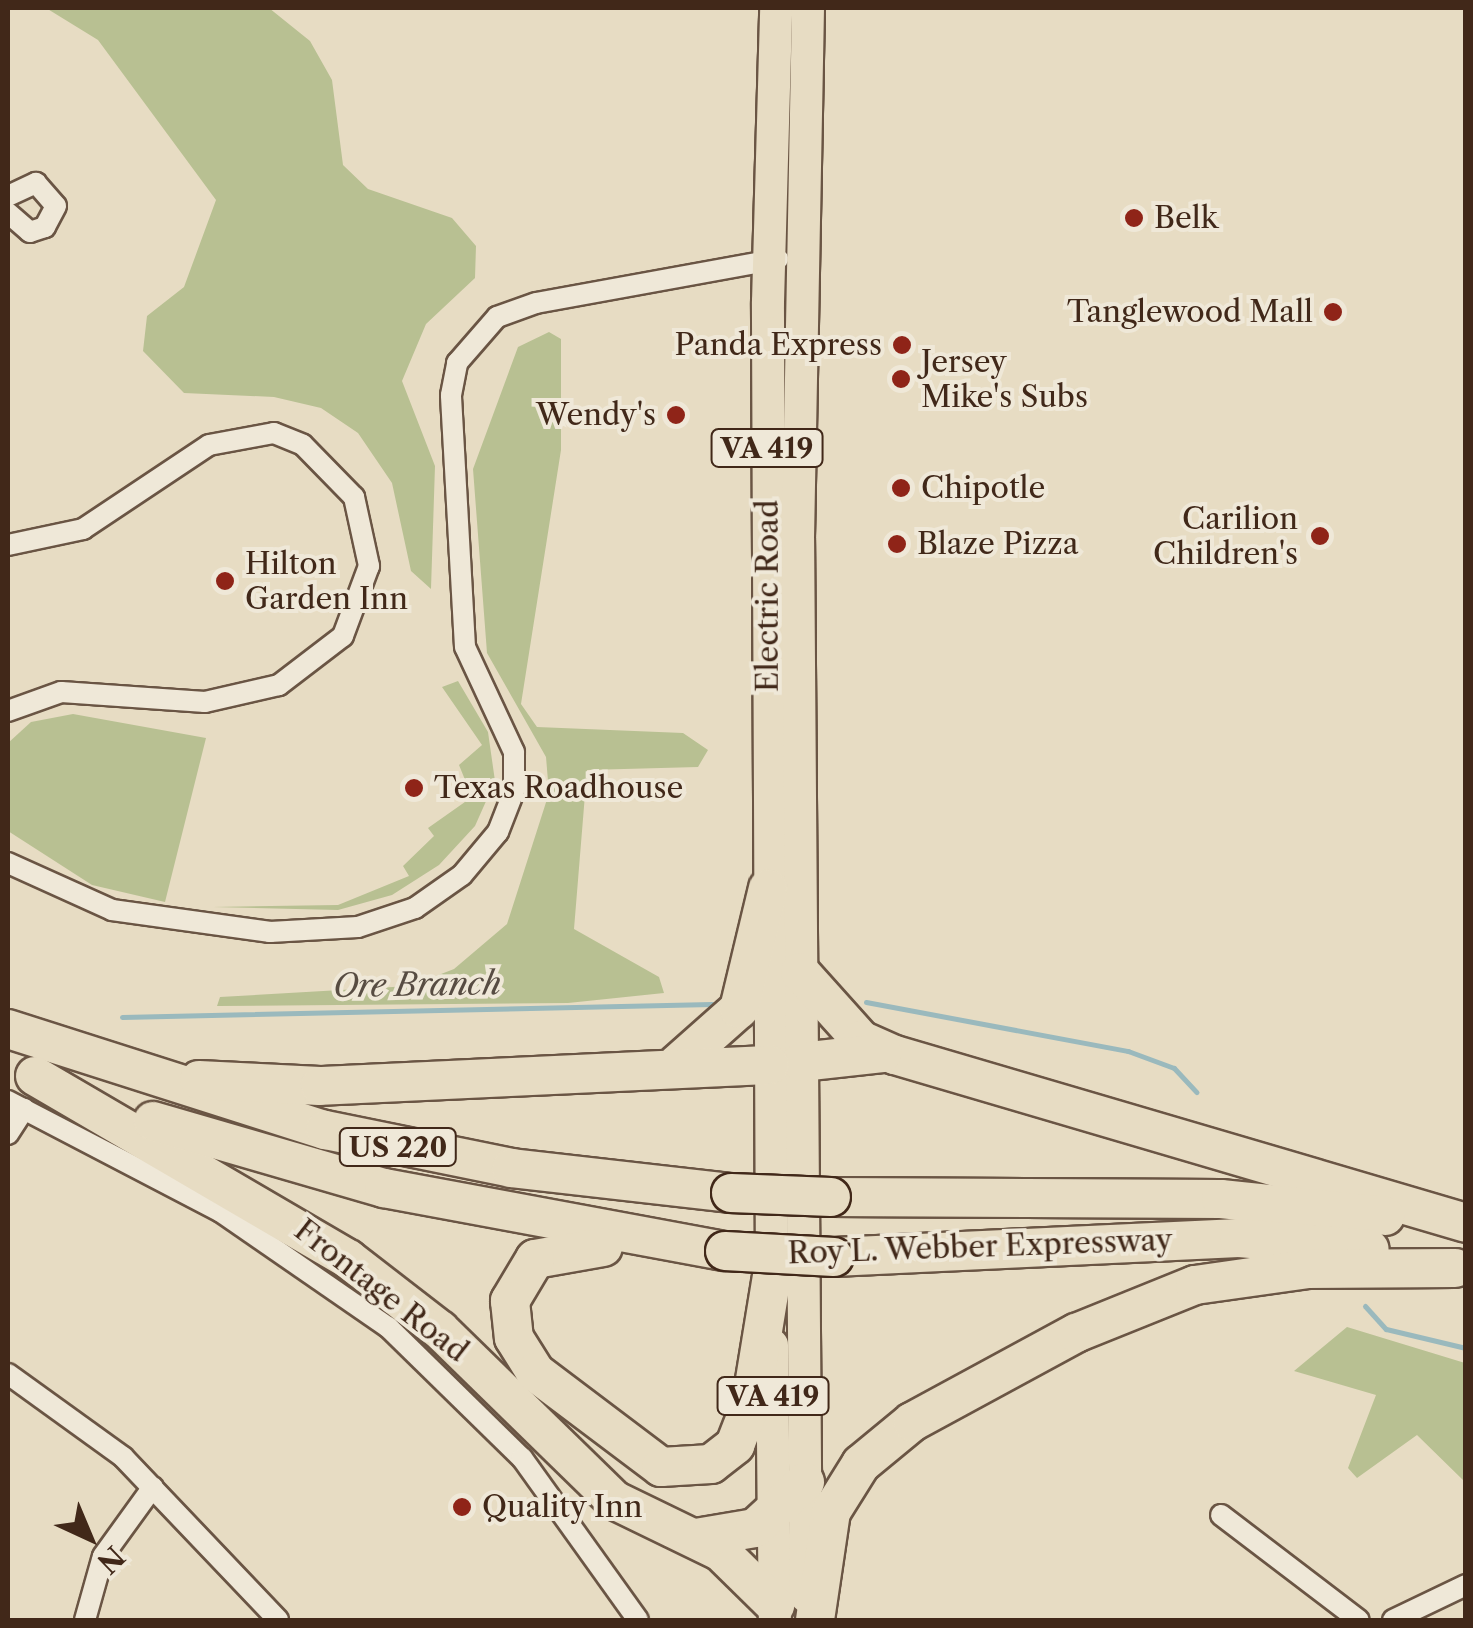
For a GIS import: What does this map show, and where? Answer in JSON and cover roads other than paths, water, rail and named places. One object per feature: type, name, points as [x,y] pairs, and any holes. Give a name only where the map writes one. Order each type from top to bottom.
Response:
[{"type":"highway","points":[[677,1064],[738,1009],[768,888]]},
{"type":"highway","points":[[800,972],[860,1040],[895,1055],[1466,1223]]},
{"type":"highway","name":"US 220","points":[[8,1029],[75,1056]]},
{"type":"highway","points":[[75,1056],[187,1079],[320,1086],[677,1064],[786,1064],[850,1050],[895,1055]]},
{"type":"highway","name":"Roy L. Webber Expressway","points":[[75,1056],[422,1152],[731,1193],[1312,1204],[1462,1259]]},
{"type":"highway","points":[[18,1087],[348,1259],[440,1330],[614,1500],[696,1538],[750,1572],[785,1615]]},
{"type":"highway","name":"Roy L. Webber Expressway","points":[[18,1087],[292,1165],[646,1240],[725,1250],[834,1256],[1239,1238],[1348,1245],[1462,1259]]},
{"type":"highway","points":[[646,1240],[535,1259],[516,1284],[509,1318],[535,1372],[661,1468],[711,1464],[735,1445],[751,1404],[772,1276]]},
{"type":"highway","points":[[815,1620],[830,1512],[861,1464],[912,1422],[1076,1333],[1195,1285],[1307,1269],[1462,1259]]},
{"type":"highway","points":[[696,1538],[740,1534],[774,1517],[805,1482]]},
{"type":"main road","name":"Electric Road","points":[[776,8],[800,972]]},
{"type":"main road","name":"Electric Road","points":[[786,1064],[768,888],[784,259],[808,8]]},
{"type":"main road","name":"VA 419","points":[[785,1615],[774,1517],[772,1276],[786,1064],[800,972]]},
{"type":"main road","points":[[785,1615],[805,1482],[786,1064]]},
{"type":"street","points":[[8,213],[30,232],[45,227],[56,206],[43,185],[9,190]]},
{"type":"street","points":[[8,863],[112,910],[270,932],[358,927],[415,908],[462,875],[498,832],[514,791],[514,752],[465,647],[461,617],[457,363],[497,317],[536,302],[784,259]]},
{"type":"street","points":[[8,545],[83,529],[209,445],[274,433],[332,468],[354,497],[369,566],[343,636],[279,685],[204,702],[61,692],[8,711]]},
{"type":"street","points":[[8,1134],[18,1087]]},
{"type":"street","name":"Frontage Road","points":[[18,1087],[221,1212],[388,1327],[522,1458],[638,1620]]},
{"type":"street","points":[[8,1374],[153,1487],[278,1620]]},
{"type":"street","points":[[85,1620],[103,1556],[153,1487]]},
{"type":"street","points":[[1221,1514],[1359,1620]]},
{"type":"street","points":[[1393,1620],[1466,1585]]},
{"type":"waterway","name":"Ore Branch","points":[[866,1002],[1128,1051],[1174,1068],[1196,1092]]},
{"type":"waterway","name":"Ore Branch","points":[[122,1017],[712,1004]]},
{"type":"waterway","name":"Ore Branch","points":[[1365,1306],[1386,1329],[1466,1348]]},
{"type":"place","name":"Belk","points":[[1134,218]]},
{"type":"place","name":"Tanglewood Mall","points":[[1333,312]]},
{"type":"place","name":"Panda Express","points":[[902,345]]},
{"type":"place","name":"Jersey Mike's Subs","points":[[901,379]]},
{"type":"place","name":"Wendy's","points":[[676,415]]},
{"type":"place","name":"Chipotle","points":[[901,488]]},
{"type":"place","name":"Carilion Children's","points":[[1320,536]]},
{"type":"place","name":"Blaze Pizza","points":[[897,544]]},
{"type":"place","name":"Hilton Garden Inn","points":[[225,581]]},
{"type":"place","name":"Texas Roadhouse","points":[[414,788]]},
{"type":"place","name":"Quality Inn","points":[[462,1507]]}]
